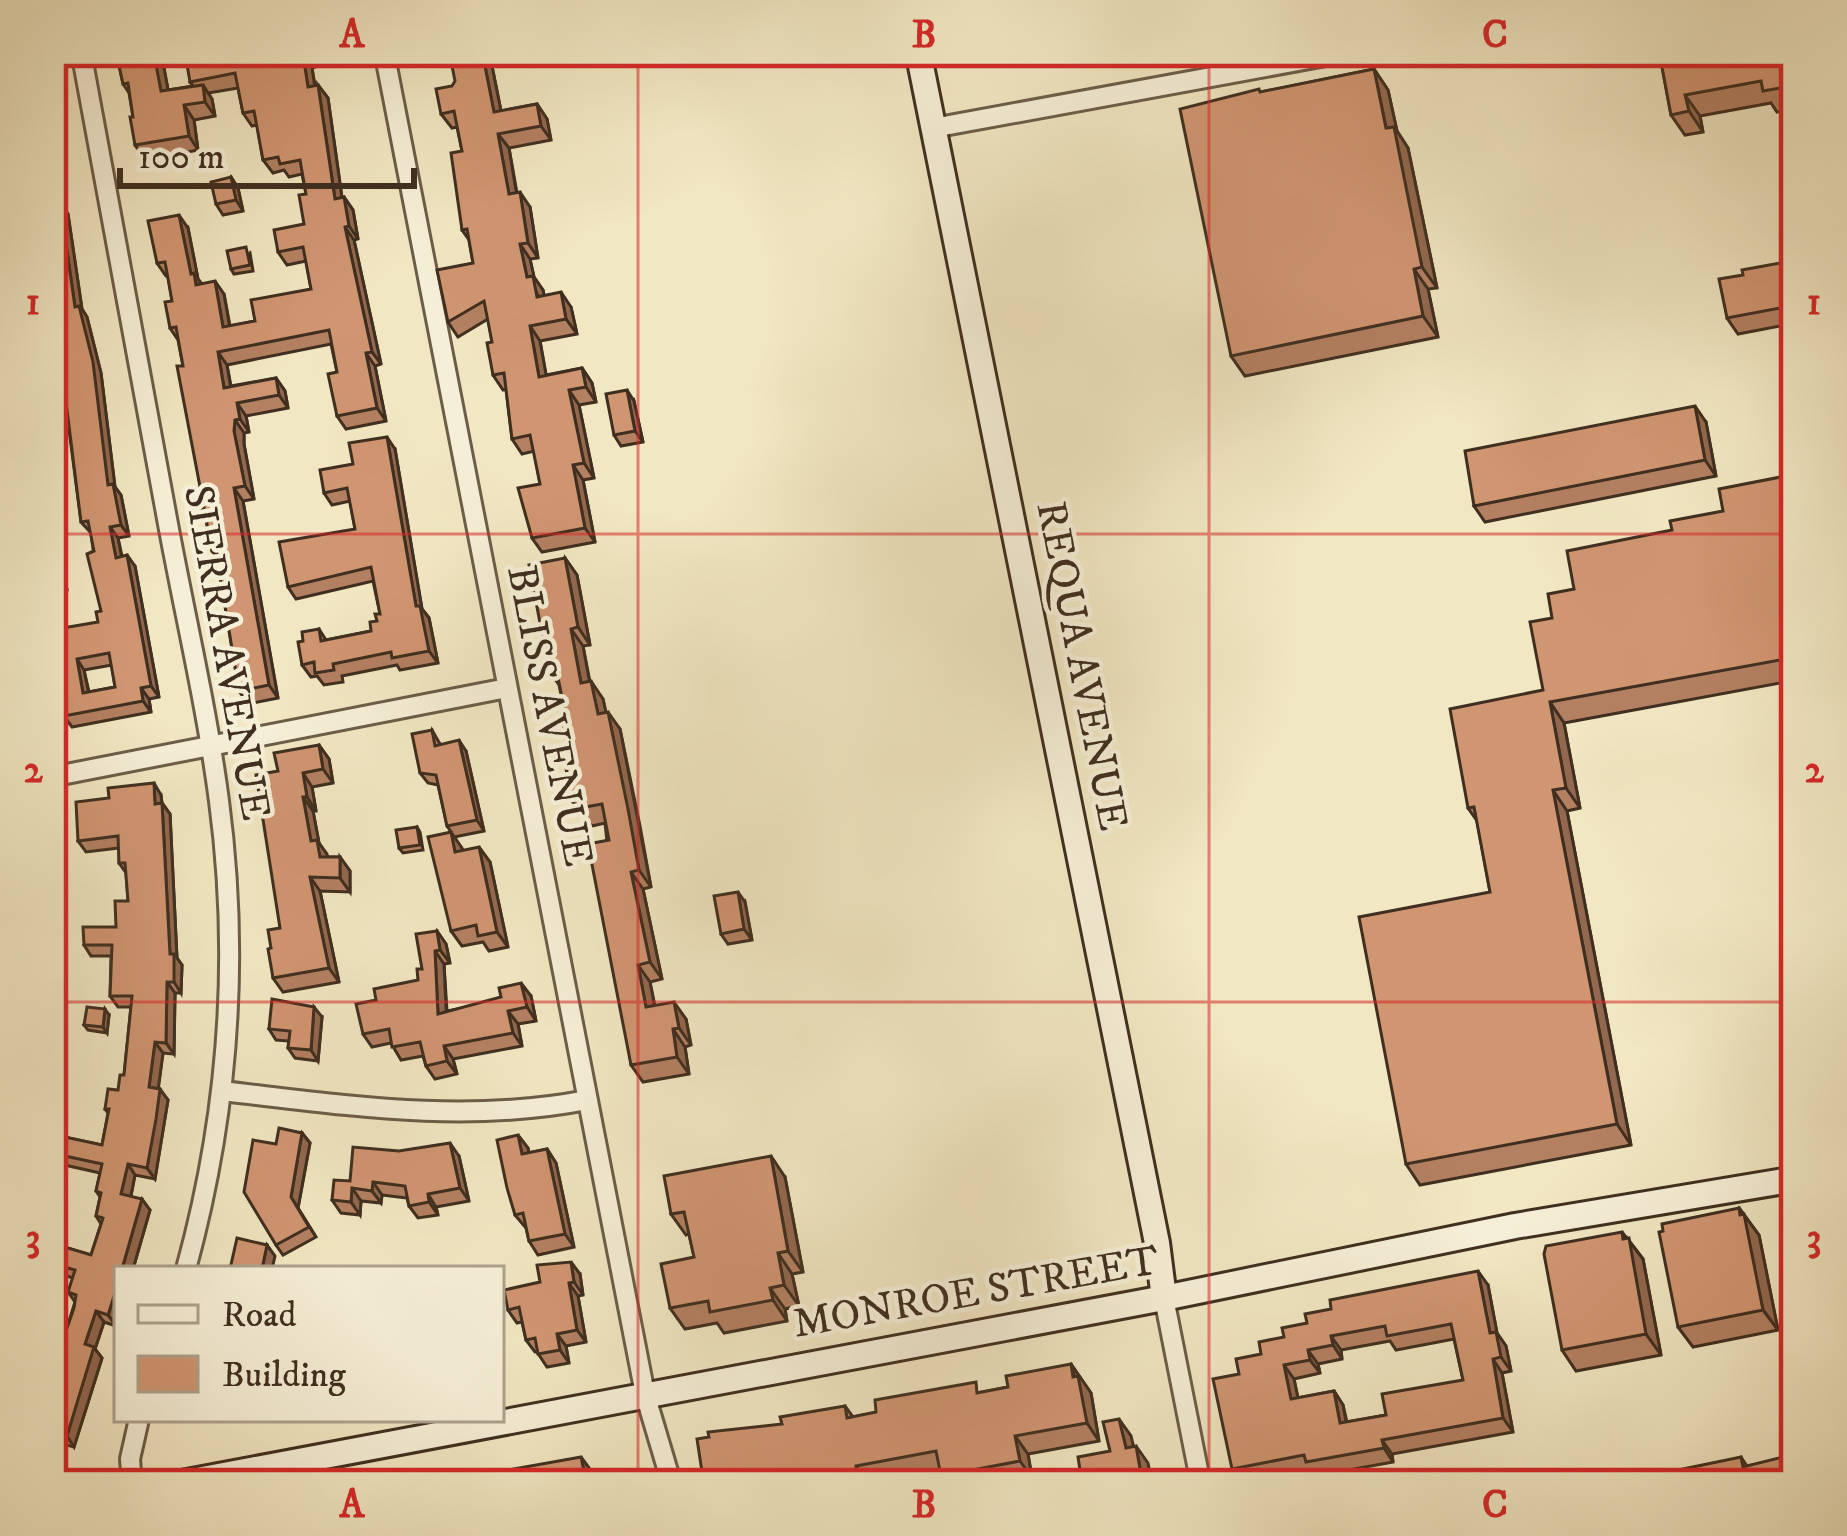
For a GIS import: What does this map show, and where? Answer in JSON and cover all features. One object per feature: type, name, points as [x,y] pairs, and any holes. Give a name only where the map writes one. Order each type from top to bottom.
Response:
[{"type":"main road","name":"REQUA AVENUE","points":[[918,51],[1157,1243],[1164,1298]]},
{"type":"main road","name":"MONROE STREET","points":[[504,1421],[1164,1298],[1514,1226],[1796,1179]]},
{"type":"main road","name":"MONROE STREET","points":[[172,1485],[499,1422]]},
{"type":"street","name":"SIERRA AVENUE","points":[[81,51],[210,748],[229,910],[230,1009],[216,1142],[187,1266]]},
{"type":"street","name":"BLISS AVENUE","points":[[384,51],[645,1394],[672,1485]]},
{"type":"street","points":[[933,128],[1353,51]]},
{"type":"street","points":[[51,777],[507,688]]},
{"type":"street","points":[[222,1091],[390,1110],[488,1113],[527,1112],[587,1100]]},
{"type":"street","points":[[1164,1298],[1201,1485]]},
{"type":"street","points":[[132,1485],[130,1459],[138,1422]]},
{"type":"building","points":[[116,51],[154,54],[161,91],[203,85],[205,102],[184,105],[189,136],[135,145],[128,83],[123,84]]},
{"type":"building","points":[[255,51],[309,51],[303,55],[308,87],[318,85],[335,199],[344,197],[349,226],[345,227],[372,352],[366,353],[377,408],[337,416],[328,374],[337,372],[329,330],[218,352],[224,388],[276,378],[279,395],[237,403],[240,419],[235,420],[234,431],[245,486],[234,488],[269,685],[239,691],[216,551],[212,551],[204,508],[199,509],[195,493],[201,492],[177,366],[183,366],[176,327],[170,328],[165,302],[172,301],[165,262],[157,263],[148,221],[179,215],[191,274],[196,285],[215,281],[223,327],[255,321],[251,300],[311,289],[303,247],[278,252],[274,230],[304,224],[299,195],[306,194],[300,160],[280,164],[278,157],[263,160],[254,111],[243,113],[235,73],[190,82],[186,59],[206,55],[207,61]]},
{"type":"building","points":[[449,51],[482,51],[494,112],[537,104],[541,126],[498,134],[509,194],[520,192],[528,243],[520,244],[527,277],[533,276],[537,297],[561,292],[566,319],[530,326],[539,377],[582,368],[586,387],[569,390],[584,463],[573,465],[585,528],[532,538],[518,488],[540,484],[530,435],[512,439],[504,373],[493,375],[484,301],[448,322],[437,270],[473,263],[467,229],[462,230],[451,153],[462,151],[454,111],[441,114],[436,89],[455,81]]},
{"type":"building","points":[[1659,51],[1796,51],[1796,85],[1763,91],[1761,81],[1685,95],[1689,111],[1671,115]]},
{"type":"building","points":[[1374,69],[1386,128],[1394,127],[1422,267],[1414,269],[1423,316],[1231,356],[1180,109],[1259,89]]},
{"type":"building","points":[[231,177],[236,200],[216,204],[211,182]]},
{"type":"building","points":[[60,202],[75,307],[79,306],[93,362],[108,485],[113,484],[121,525],[110,527],[116,558],[127,555],[151,686],[141,688],[143,701],[64,716],[51,630],[98,622],[96,612],[101,611],[87,554],[94,551],[88,521],[81,522],[66,402],[57,403],[51,362],[51,204]],"holes":[[[109,653],[115,687],[83,693],[77,659]]]},
{"type":"building","points":[[246,247],[250,265],[231,269],[227,251]]},
{"type":"building","points":[[1796,260],[1796,305],[1727,318],[1719,279]]},
{"type":"building","points":[[627,390],[635,431],[614,435],[606,394]]},
{"type":"building","points":[[1695,406],[1705,460],[1474,506],[1465,451]]},
{"type":"building","points":[[387,437],[416,606],[420,606],[429,651],[392,658],[391,652],[333,664],[334,670],[315,673],[314,662],[302,665],[298,642],[303,641],[302,632],[319,629],[321,641],[371,631],[370,622],[380,614],[371,567],[288,587],[279,542],[355,529],[347,488],[324,493],[320,470],[353,464],[349,443]]},
{"type":"building","points":[[1796,474],[1796,657],[1550,702],[1566,788],[1553,790],[1617,1124],[1406,1164],[1359,917],[1490,892],[1450,709],[1543,690],[1530,622],[1552,618],[1548,594],[1574,589],[1567,551],[1672,530],[1670,521],[1723,511],[1719,489]]},
{"type":"building","points":[[51,545],[57,576],[51,577]]},
{"type":"building","points":[[565,558],[578,627],[571,629],[581,683],[591,681],[598,714],[608,712],[628,809],[639,870],[631,872],[650,962],[638,965],[646,1007],[674,1002],[677,1057],[631,1065],[588,844],[609,840],[602,804],[580,808],[578,800],[572,801],[565,763],[570,762],[563,723],[567,722],[556,668],[549,670],[529,565]]},
{"type":"building","points":[[432,730],[435,746],[459,740],[477,820],[447,826],[436,775],[420,773],[412,734]]},
{"type":"building","points":[[319,745],[323,769],[303,773],[307,797],[303,797],[311,841],[317,840],[320,857],[340,857],[340,878],[310,877],[329,968],[273,978],[268,930],[280,928],[256,775],[278,771],[274,753]]},
{"type":"building","points":[[154,783],[155,804],[162,803],[174,982],[167,982],[166,1043],[155,1042],[149,1087],[160,1089],[147,1168],[128,1164],[121,1194],[142,1199],[123,1266],[114,1266],[114,1296],[108,1315],[96,1311],[85,1344],[94,1347],[67,1436],[56,1432],[52,1444],[51,1354],[57,1335],[64,1337],[76,1295],[68,1292],[75,1270],[51,1263],[51,1243],[91,1255],[103,1218],[96,1216],[102,1164],[51,1153],[51,1134],[102,1145],[108,1089],[118,1090],[120,1075],[124,1075],[132,996],[110,996],[112,945],[84,945],[83,927],[116,927],[115,901],[128,901],[118,836],[78,841],[76,802],[109,798],[108,788]]},
{"type":"building","points":[[417,827],[420,845],[399,848],[396,830]]},
{"type":"building","points":[[451,832],[455,852],[479,847],[497,932],[478,936],[476,925],[451,931],[428,837]]},
{"type":"building","points":[[738,892],[744,929],[721,934],[714,896]]},
{"type":"building","points":[[437,931],[438,1014],[501,997],[499,988],[521,983],[527,1007],[508,1011],[513,1033],[444,1046],[447,1061],[426,1066],[420,1042],[392,1047],[389,1029],[363,1034],[356,1004],[376,1000],[374,989],[418,980],[417,969],[422,969],[416,934]]},
{"type":"building","points":[[51,975],[56,975],[51,1019]]},
{"type":"building","points":[[272,999],[314,1007],[311,1050],[288,1048],[290,1031],[269,1029]]},
{"type":"building","points":[[87,1007],[105,1009],[103,1027],[84,1025]]},
{"type":"building","points":[[279,1128],[302,1133],[291,1197],[309,1227],[276,1245],[244,1192],[253,1140],[276,1144]]},
{"type":"building","points":[[518,1135],[522,1154],[547,1149],[565,1234],[529,1241],[523,1213],[515,1215],[497,1140]]},
{"type":"building","points":[[450,1143],[460,1188],[428,1194],[429,1202],[409,1206],[405,1186],[373,1182],[372,1191],[352,1188],[351,1202],[332,1200],[334,1180],[350,1181],[353,1147],[399,1151]]},
{"type":"building","points":[[771,1156],[788,1251],[778,1253],[784,1285],[770,1288],[773,1300],[710,1312],[708,1301],[670,1308],[661,1264],[694,1257],[684,1212],[671,1214],[664,1176]]},
{"type":"building","points":[[1739,1208],[1763,1310],[1678,1327],[1659,1232],[1662,1224]]},
{"type":"building","points":[[1622,1232],[1623,1239],[1629,1238],[1646,1334],[1562,1350],[1546,1246]]},
{"type":"building","points":[[237,1238],[267,1245],[263,1266],[231,1266]]},
{"type":"building","points":[[571,1262],[574,1282],[569,1283],[577,1330],[557,1334],[560,1350],[538,1354],[535,1338],[526,1340],[519,1307],[508,1310],[504,1290],[540,1282],[537,1265]]},
{"type":"building","points":[[1478,1271],[1490,1333],[1496,1332],[1501,1357],[1493,1359],[1503,1418],[1382,1440],[1384,1448],[1306,1462],[1304,1455],[1232,1469],[1213,1379],[1239,1374],[1236,1359],[1261,1354],[1259,1342],[1284,1337],[1282,1328],[1307,1323],[1305,1314],[1331,1309],[1330,1300]],"holes":[[[1451,1324],[1463,1380],[1382,1394],[1386,1415],[1340,1423],[1334,1391],[1291,1399],[1284,1365],[1310,1360],[1308,1350],[1333,1345],[1331,1336],[1385,1326],[1387,1336]]]},
{"type":"building","points":[[1071,1364],[1073,1377],[1078,1376],[1087,1423],[1015,1436],[1020,1461],[941,1476],[936,1451],[856,1466],[859,1485],[704,1485],[697,1439],[709,1437],[708,1432],[782,1424],[780,1417],[845,1406],[847,1418],[876,1412],[875,1400],[976,1382],[977,1393],[1008,1387],[1006,1376]]},
{"type":"building","points":[[1119,1419],[1126,1448],[1136,1446],[1143,1485],[1054,1485],[1052,1476],[1080,1470],[1078,1457],[1110,1451],[1103,1422]]},
{"type":"building","points":[[1796,1440],[1796,1457],[1784,1459],[1781,1443]]},
{"type":"building","points":[[581,1457],[592,1485],[482,1485],[480,1475]]},
{"type":"building","points":[[1741,1457],[1743,1467],[1783,1457],[1789,1485],[1656,1485],[1654,1475]]},
{"type":"building","points":[[1513,1470],[1516,1485],[1436,1485]]}]
